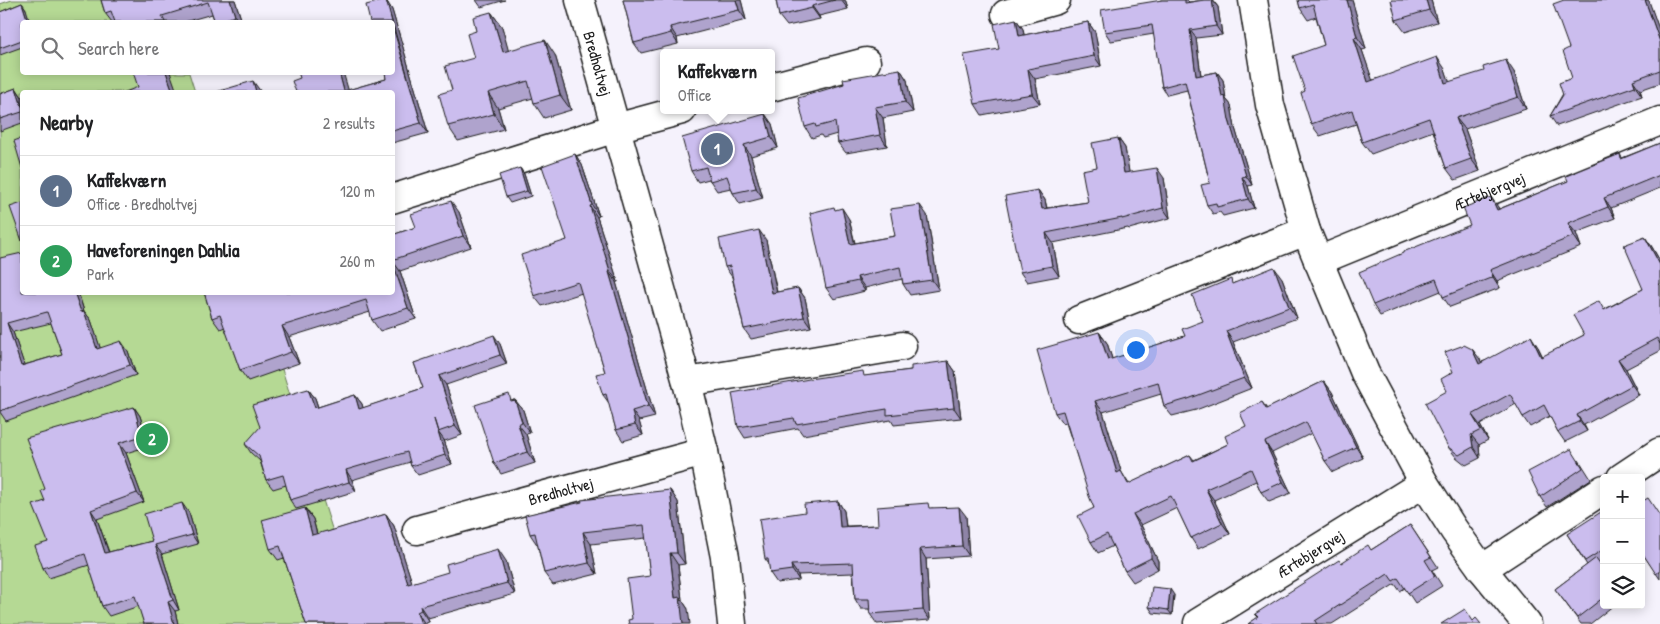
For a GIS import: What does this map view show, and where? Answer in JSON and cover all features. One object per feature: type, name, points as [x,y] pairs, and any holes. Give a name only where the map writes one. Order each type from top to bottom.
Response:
[{"type":"street","name":"Bredholtvej","points":[[580,0],[687,382],[704,452],[725,557],[732,624]]},
{"type":"street","points":[[1006,14],[1056,0]]},
{"type":"street","points":[[1253,0],[1270,105],[1306,231],[1365,373],[1424,483],[1482,569],[1527,624]]},
{"type":"street","points":[[775,86],[866,62]]},
{"type":"street","points":[[395,198],[616,128],[667,114]]},
{"type":"street","name":"Ærtebjergvej","points":[[1318,261],[1660,121]]},
{"type":"street","points":[[1079,320],[1306,231]]},
{"type":"street","points":[[687,382],[902,346]]},
{"type":"street","name":"Bredholtvej","points":[[417,530],[704,452]]},
{"type":"street","points":[[1627,474],[1660,452]]},
{"type":"street","name":"Ærtebjergvej","points":[[1198,623],[1424,483]]},
{"type":"street","points":[[1482,569],[1600,492]]},
{"type":"green space","points":[[12,0],[166,0],[172,20],[20,20],[20,75],[190,75],[194,90],[20,90],[20,295],[259,295],[362,624],[0,624],[0,4]]},
{"type":"building","points":[[101,0],[230,0],[235,16],[214,20],[208,2],[162,16],[164,20],[114,20],[111,11],[105,13]]},
{"type":"building","points":[[386,0],[391,20],[370,20],[366,5]]},
{"type":"building","points":[[623,0],[736,0],[739,10],[670,27],[671,33],[634,43]]},
{"type":"building","points":[[776,0],[835,0],[779,16]]},
{"type":"building","points":[[1162,0],[1185,0],[1185,3],[1212,0],[1216,26],[1190,30],[1196,76],[1217,72],[1222,97],[1225,96],[1229,120],[1246,176],[1242,177],[1248,199],[1217,207],[1216,203],[1207,205],[1201,185],[1210,183],[1185,81],[1162,87],[1152,25],[1105,32],[1101,10]]},
{"type":"building","points":[[1298,0],[1347,0],[1357,37],[1354,38],[1368,82],[1437,57],[1445,83],[1484,71],[1483,67],[1506,60],[1518,97],[1456,118],[1471,159],[1446,168],[1429,118],[1362,142],[1352,110],[1311,124],[1301,93],[1305,91],[1293,56],[1324,45],[1313,4],[1300,8]]},
{"type":"building","points":[[1391,0],[1426,0],[1429,10],[1396,20]]},
{"type":"building","points":[[1564,0],[1645,0],[1660,42],[1660,70],[1633,80],[1635,86],[1550,116],[1563,95],[1559,83],[1572,78],[1563,51],[1569,48],[1553,4]]},
{"type":"building","points":[[22,3],[27,20],[20,20],[20,41],[0,48],[0,12]]},
{"type":"building","points":[[491,12],[503,52],[545,40],[560,95],[534,103],[528,81],[488,93],[494,114],[448,126],[439,94],[452,90],[445,66],[474,58],[467,34],[476,31],[473,17]]},
{"type":"building","points":[[1016,19],[1019,36],[1088,22],[1094,56],[1028,69],[1032,94],[975,104],[964,55],[999,49],[994,24]]},
{"type":"building","points":[[395,34],[421,123],[395,130],[395,90],[348,90],[386,79],[385,75],[395,75]]},
{"type":"building","points":[[900,69],[905,102],[875,107],[880,135],[838,143],[835,122],[816,127],[815,124],[805,127],[798,98],[844,84],[843,79]]},
{"type":"building","points":[[134,75],[167,75],[172,90],[130,90],[138,87]]},
{"type":"building","points":[[299,75],[340,75],[344,90],[295,90],[292,81],[300,78]]},
{"type":"building","points":[[253,81],[255,90],[223,90]]},
{"type":"building","points":[[16,88],[20,101],[20,113],[0,119],[0,94]]},
{"type":"building","points":[[765,114],[771,137],[744,145],[756,188],[733,193],[727,176],[710,181],[706,167],[691,171],[682,138]]},
{"type":"building","points":[[1118,138],[1124,173],[1157,168],[1163,208],[1122,219],[1046,233],[1052,266],[1020,272],[1005,196],[1038,190],[1042,209],[1088,202],[1082,170],[1097,167],[1092,143]]},
{"type":"building","points":[[20,139],[20,161],[14,141]]},
{"type":"building","points":[[1660,143],[1660,175],[1604,198],[1608,207],[1568,223],[1574,236],[1490,270],[1493,277],[1443,297],[1436,279],[1373,305],[1359,272],[1470,225],[1463,208],[1491,197],[1497,210],[1568,181],[1566,176],[1620,154],[1621,159]]},
{"type":"building","points":[[575,154],[592,205],[590,206],[648,406],[632,411],[635,425],[616,430],[606,394],[603,395],[596,374],[605,372],[578,282],[534,296],[521,255],[567,240],[542,166]]},
{"type":"building","points":[[520,168],[527,191],[506,197],[499,175]]},
{"type":"building","points":[[451,201],[463,236],[395,259],[395,234],[416,227],[411,214]]},
{"type":"building","points":[[20,204],[20,235],[10,207]]},
{"type":"building","points":[[920,205],[932,280],[903,284],[900,267],[857,277],[858,281],[826,288],[810,213],[834,207],[835,210],[842,208],[850,244],[895,236],[890,209]]},
{"type":"building","points":[[759,230],[772,293],[798,288],[804,317],[744,329],[730,266],[725,267],[719,239]]},
{"type":"building","points":[[1645,237],[1660,265],[1660,344],[1657,338],[1618,359],[1632,385],[1577,415],[1580,421],[1558,432],[1544,405],[1523,417],[1510,394],[1472,415],[1481,430],[1471,435],[1473,447],[1459,455],[1448,447],[1425,403],[1447,391],[1441,379],[1453,372],[1445,352],[1464,345],[1472,349],[1479,364],[1531,336],[1541,357],[1584,335],[1573,315],[1599,301],[1604,310],[1643,289],[1624,245]]},
{"type":"building","points":[[20,253],[20,295],[75,295],[81,312],[84,311],[97,349],[121,341],[130,365],[0,411],[0,258]],"holes":[[[47,312],[62,354],[21,366],[7,323]]]},
{"type":"building","points":[[1274,267],[1289,307],[1226,331],[1244,378],[1164,406],[1158,382],[1095,401],[1117,473],[1121,471],[1128,484],[1190,455],[1193,461],[1228,444],[1225,436],[1246,426],[1240,413],[1262,402],[1266,409],[1324,381],[1356,447],[1325,461],[1306,422],[1265,442],[1283,482],[1261,492],[1251,469],[1206,489],[1222,523],[1191,538],[1171,496],[1133,514],[1151,550],[1151,558],[1125,571],[1107,534],[1091,542],[1078,516],[1094,508],[1063,411],[1055,413],[1037,350],[1099,332],[1108,360],[1185,336],[1182,329],[1203,321],[1192,295],[1231,279],[1232,284]]},
{"type":"building","points":[[395,270],[408,308],[372,320],[366,300],[282,326],[291,352],[240,370],[220,315],[212,318],[205,295],[395,295]]},
{"type":"building","points":[[494,335],[500,355],[439,376],[455,426],[438,432],[434,419],[445,455],[411,466],[407,452],[346,470],[349,482],[290,500],[283,475],[266,480],[259,456],[245,444],[260,427],[252,405],[308,389],[315,408],[355,395],[359,409],[423,388],[414,363]]},
{"type":"building","points":[[948,361],[954,408],[887,415],[887,409],[796,424],[794,418],[738,427],[732,393],[863,371],[864,376],[911,370],[911,366]]},
{"type":"building","points":[[509,394],[511,401],[515,400],[522,422],[518,424],[527,452],[494,463],[475,405]]},
{"type":"building","points":[[134,407],[142,436],[119,443],[137,493],[91,510],[105,553],[152,541],[144,514],[182,503],[192,535],[155,545],[173,600],[168,602],[174,624],[144,624],[135,596],[102,606],[85,554],[43,568],[35,546],[48,542],[33,505],[45,501],[41,491],[45,489],[26,438]]},
{"type":"building","points":[[1571,449],[1583,468],[1540,497],[1528,472]]},
{"type":"building","points":[[670,490],[677,553],[670,553],[675,598],[680,597],[683,624],[629,624],[628,620],[632,619],[627,579],[650,576],[644,525],[583,532],[589,563],[544,573],[535,533],[530,534],[525,515],[582,502],[581,500]]},
{"type":"building","points":[[1648,498],[1660,516],[1660,571],[1656,574],[1645,557],[1645,500]]},
{"type":"building","points":[[838,501],[840,527],[878,525],[877,507],[928,503],[929,508],[959,507],[962,546],[920,549],[923,610],[870,614],[869,599],[855,599],[853,563],[791,565],[792,570],[770,573],[768,559],[765,559],[759,519],[805,512],[804,504]]},
{"type":"building","points":[[305,508],[312,535],[386,514],[408,584],[448,572],[446,564],[498,549],[507,583],[420,606],[421,610],[417,612],[421,624],[306,624],[280,546],[270,549],[262,520]]},
{"type":"building","points":[[1600,513],[1600,552],[1585,561],[1567,534]]},
{"type":"building","points":[[1410,525],[1431,557],[1425,560],[1435,576],[1408,593],[1398,578],[1393,581],[1388,574],[1315,621],[1317,624],[1248,624],[1258,617],[1255,614],[1339,560],[1341,563],[1368,545],[1371,550]]},
{"type":"building","points":[[1596,558],[1600,564],[1600,600],[1577,618],[1555,589]]},
{"type":"building","points":[[1152,587],[1170,589],[1168,610],[1149,607]]},
{"type":"building","points":[[1465,609],[1473,621],[1476,618],[1481,624],[1441,624]]},
{"type":"place","name":"Kaffekværn","points":[[717,149]]},
{"type":"place","name":"Haveforeningen Dahlia","points":[[152,439]]}]
